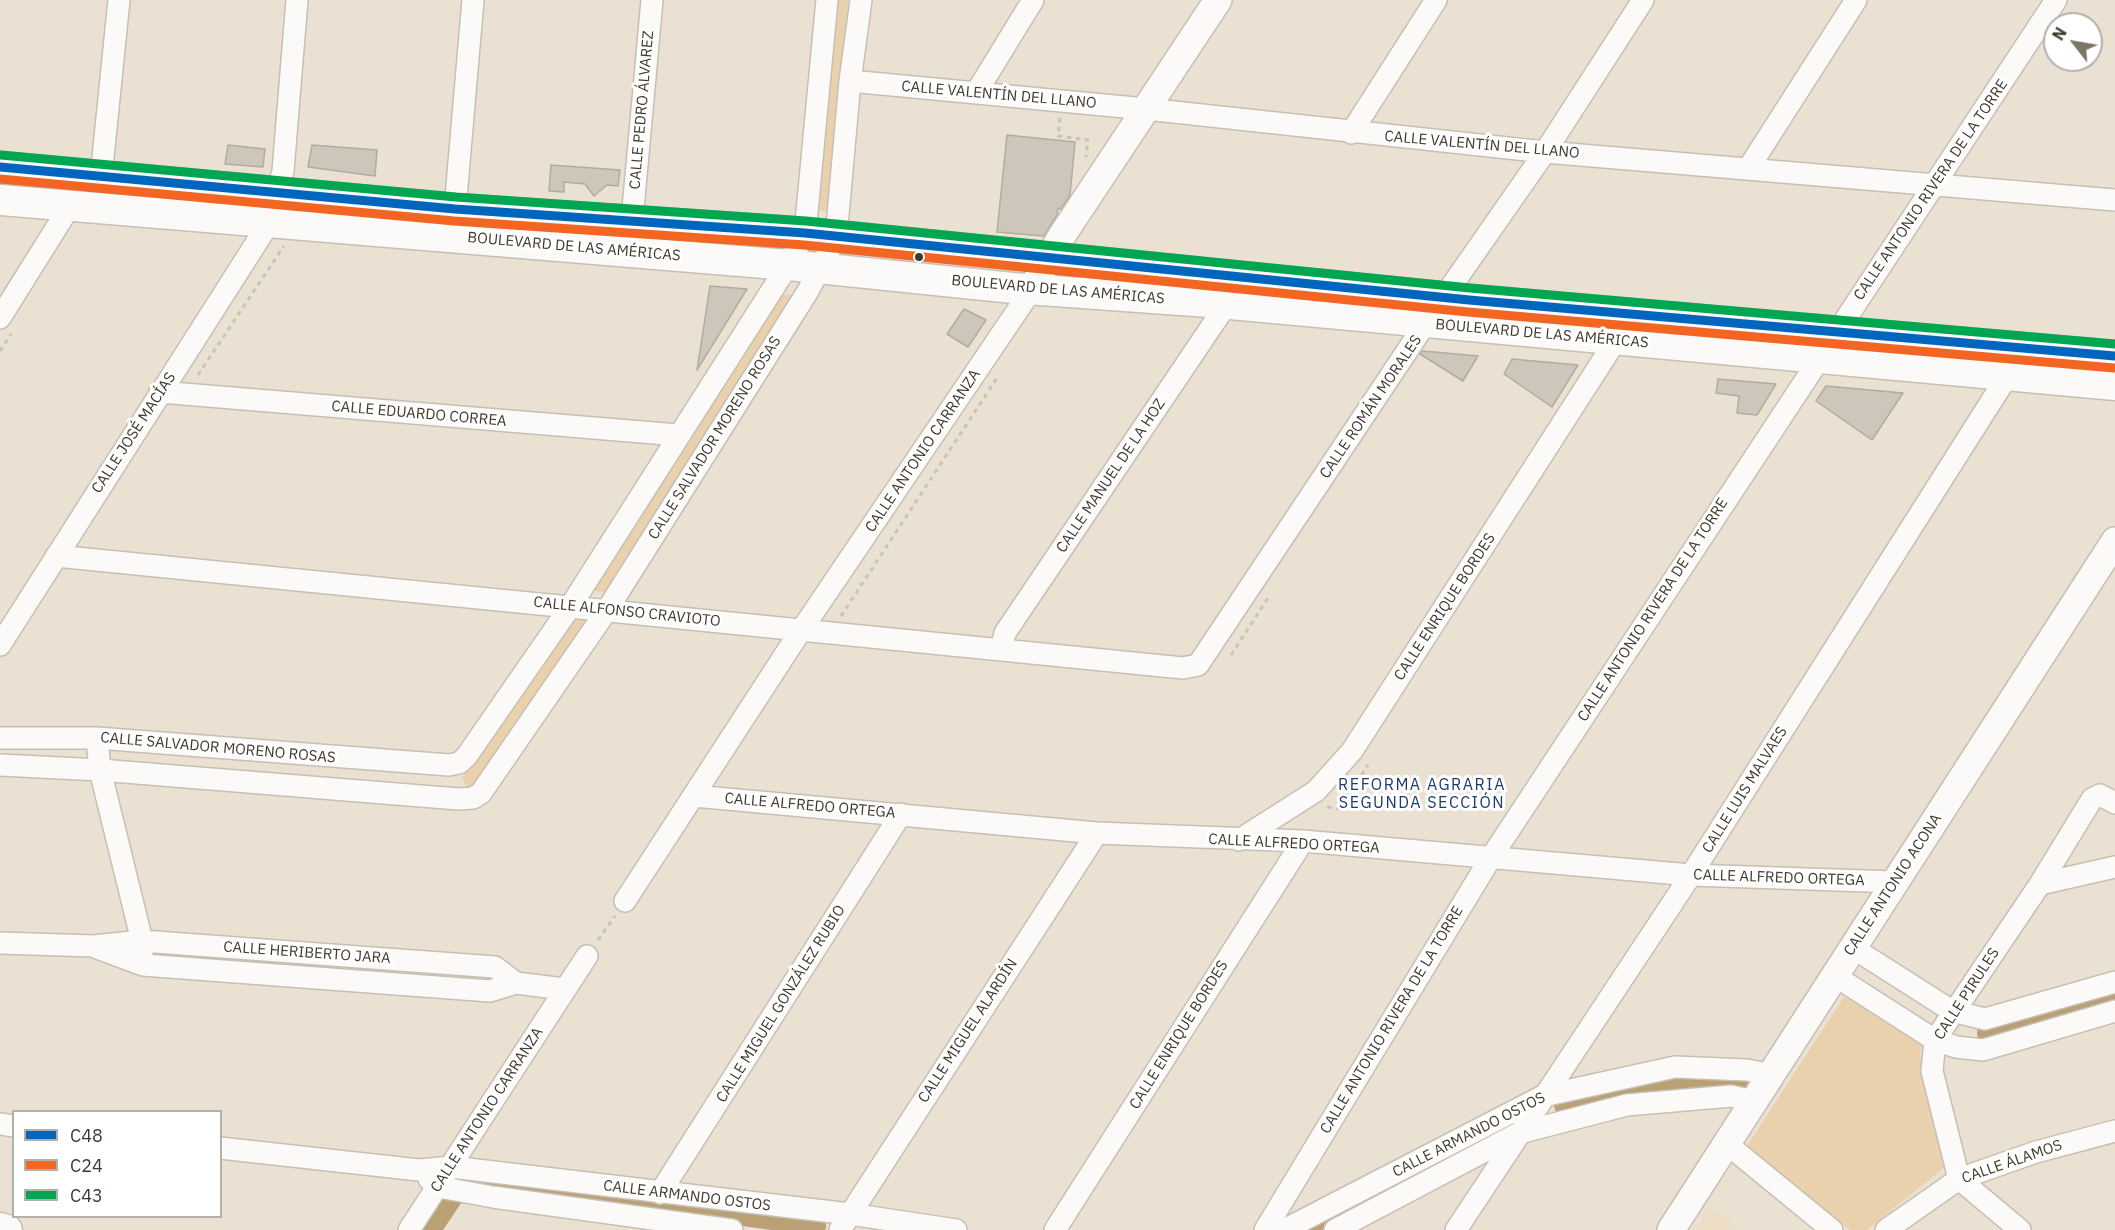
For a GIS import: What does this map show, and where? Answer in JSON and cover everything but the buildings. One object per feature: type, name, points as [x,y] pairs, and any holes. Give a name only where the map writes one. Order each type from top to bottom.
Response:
[{"type":"main road","name":"BOULEVARD DE LAS AMÉRICAS","points":[[0,167],[455,210],[805,233],[1048,260],[1443,298],[2115,356]]},
{"type":"main road","name":"BOULEVARD DE LAS AMÉRICAS","points":[[0,200],[788,265],[1032,289],[1226,304],[1425,324],[2115,385]]},
{"type":"main road","points":[[0,1228],[7,1230]]},
{"type":"street","points":[[101,177],[119,0]]},
{"type":"street","name":"CALLE JOSÉ MACÍAS","points":[[0,645],[160,392],[284,223],[278,194],[297,0]]},
{"type":"street","points":[[455,210],[473,0]]},
{"type":"street","name":"CALLE PEDRO ÁLVAREZ","points":[[632,220],[652,0]]},
{"type":"street","name":"CALLE SALVADOR MORENO ROSAS","points":[[0,738],[97,738],[435,765],[459,763],[466,757],[570,607],[788,265],[805,233],[827,0]]},
{"type":"street","name":"CALLE SALVADOR MORENO ROSAS","points":[[0,765],[100,770],[435,796],[473,798],[481,793],[607,610],[821,268],[836,237],[850,81],[861,0]]},
{"type":"street","points":[[976,93],[1033,0]]},
{"type":"street","name":"CALLE ANTONIO CARRANZA","points":[[625,901],[802,629],[1032,289],[1048,260],[1218,0]]},
{"type":"street","points":[[1351,133],[1436,0]]},
{"type":"street","name":"CALLE ROMÁN MORALES","points":[[1198,665],[1425,324],[1545,152],[1643,0]]},
{"type":"street","points":[[1748,169],[1856,0]]},
{"type":"street","name":"CALLE ANTONIO RIVERA DE LA TORRE","points":[[1265,1230],[1490,859],[2055,0]]},
{"type":"street","name":"CALLE VALENTÍN DEL LLANO","points":[[850,81],[1146,109],[1351,133],[1545,152],[1936,183],[2115,200]]},
{"type":"street","points":[[0,318],[70,206]]},
{"type":"street","name":"CALLE MANUEL DE LA HOZ","points":[[1001,649],[1005,633],[1226,304]]},
{"type":"street","name":"CALLE ENRIQUE BORDES","points":[[1239,840],[1316,791],[1352,751],[1616,340]]},
{"type":"street","name":"CALLE LUIS MALVAES","points":[[1456,1230],[1691,875],[2007,375]]},
{"type":"street","name":"CALLE EDUARDO CORREA","points":[[160,392],[678,435]]},
{"type":"street","name":"CALLE ANTONIO ACONA","points":[[1671,1230],[2115,541]]},
{"type":"street","name":"CALLE ALFONSO CRAVIOTO","points":[[56,556],[1184,668],[1198,665]]},
{"type":"street","points":[[97,738],[100,770],[142,941],[143,965]]},
{"type":"street","points":[[435,765],[435,796]]},
{"type":"street","name":"CALLE PIRULES","points":[[1959,1179],[1932,1071],[1935,1040],[1952,1011],[2040,884],[2092,799],[2100,795],[2115,803]]},
{"type":"street","name":"CALLE ALFREDO ORTEGA","points":[[694,796],[1097,833],[1303,841],[1691,875],[1895,882]]},
{"type":"street","name":"CALLE MIGUEL GONZÁLEZ RUBIO","points":[[660,1193],[902,814]]},
{"type":"street","name":"CALLE MIGUEL ALARDÍN","points":[[845,1222],[1097,833]]},
{"type":"street","name":"CALLE ENRIQUE BORDES","points":[[1055,1230],[1303,841]]},
{"type":"street","points":[[2040,884],[2115,867]]},
{"type":"street","name":"CALLE HERIBERTO JARA","points":[[0,943],[94,946],[142,941],[495,967],[516,983]]},
{"type":"street","name":"CALLE HERIBERTO JARA","points":[[94,946],[143,965],[490,991],[516,983],[564,989]]},
{"type":"street","points":[[1853,948],[1952,1011],[1985,1019],[2115,982]]},
{"type":"street","name":"CALLE ANTONIO CARRANZA","points":[[409,1230],[587,956]]},
{"type":"street","points":[[1835,976],[1935,1040],[1956,1047],[1983,1050],[2115,1011]]},
{"type":"street","name":"CALLE ARMANDO OSTOS","points":[[1284,1230],[1543,1096],[1675,1067],[1747,1070],[1772,1075]]},
{"type":"street","name":"CALLE ARMANDO OSTOS","points":[[1335,1230],[1519,1133],[1627,1105],[1731,1096],[1754,1101]]},
{"type":"street","name":"CALLE ÁLAMOS","points":[[1886,1230],[1959,1179],[2036,1152],[2115,1131]]},
{"type":"street","points":[[1726,1144],[1832,1230]]},
{"type":"street","points":[[1446,1146],[1458,1165]]},
{"type":"street","name":"CALLE ARMANDO OSTOS","points":[[222,1148],[419,1170],[451,1167],[660,1193],[845,1222],[956,1230]]},
{"type":"street","points":[[419,1170],[439,1187]]},
{"type":"street","points":[[1959,1179],[2020,1230]]},
{"type":"street","name":"CALLE ARMANDO OSTOS","points":[[439,1187],[628,1223],[732,1230]]},
{"type":"path","points":[[1059,125],[1058,136],[1088,140],[1085,167]]},
{"type":"path","points":[[185,394],[284,223]]},
{"type":"path","points":[[830,632],[1002,372]]},
{"type":"path","points":[[1224,664],[1276,586]]},
{"type":"path","points":[[587,956],[625,901]]},
{"type":"shaded area","points":[[836,0],[848,0],[832,211],[817,210]]},
{"type":"shaded area","points":[[776,294],[795,295],[604,592],[585,590]]},
{"type":"shaded area","points":[[572,612],[590,614],[471,793],[462,778]]},
{"type":"shaded area","points":[[1844,997],[1914,1031],[1924,1045],[1919,1053],[1948,1161],[1946,1166],[1867,1230],[1850,1230],[1747,1146]]},
{"type":"shaded area","points":[[1710,1207],[1740,1230],[1694,1230]]},
{"type":"waterway","points":[[1987,1033],[2115,998]]},
{"type":"waterway","points":[[1564,1105],[1656,1086],[1740,1086]]},
{"type":"waterway","points":[[431,1230],[466,1178],[816,1226]]},
{"type":"waterway","points":[[1309,1230],[1376,1194]]},
{"type":"transit line","name":"C43","points":[[1,155],[456,197],[806,221],[1470,288],[2115,344]]},
{"type":"transit line","name":"C48","points":[[0,167],[455,209],[805,233],[1469,300],[2115,356]]},
{"type":"transit line","name":"C24","points":[[0,179],[454,221],[804,245],[1468,312],[2114,368]]},
{"type":"district","name":"REFORMA AGRARIA SEGUNDA SECCIÓN","points":[[1422,794]]}]
